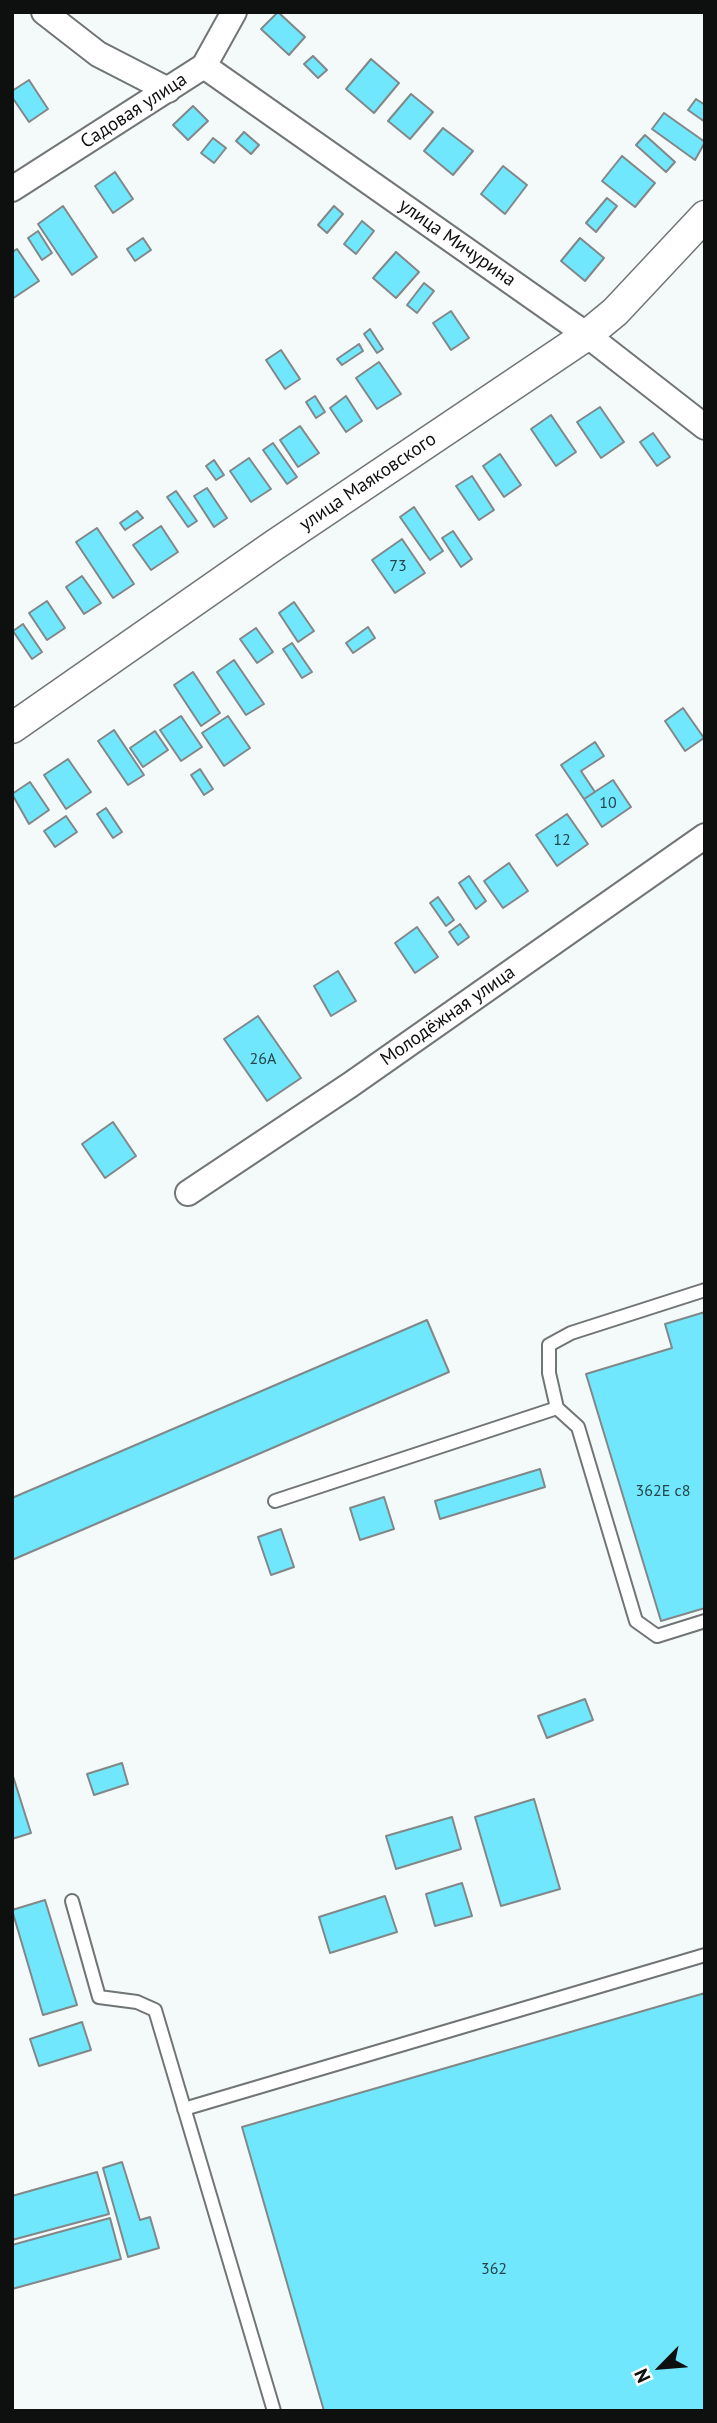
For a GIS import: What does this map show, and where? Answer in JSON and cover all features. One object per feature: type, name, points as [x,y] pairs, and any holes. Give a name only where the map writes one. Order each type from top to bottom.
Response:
[{"type":"street","points":[[44,12],[98,54],[168,90]]},
{"type":"street","name":"Садовая улица","points":[[12,189],[204,66],[234,12]]},
{"type":"street","name":"улица Мичурина","points":[[204,66],[587,335],[705,427]]},
{"type":"street","name":"улица Маяковского","points":[[12,728],[273,545],[587,335],[615,312],[705,216]]},
{"type":"street","name":"Молодёжная улица","points":[[188,1193],[350,1085],[705,836]]},
{"type":"lane","points":[[705,1290],[571,1332],[549,1345],[549,1373],[557,1408],[578,1427],[636,1621],[657,1636],[705,1621]]},
{"type":"lane","points":[[275,1501],[557,1408]]},
{"type":"lane","points":[[72,1901],[99,1997],[137,2002],[155,2010],[274,2411]]},
{"type":"lane","points":[[184,2109],[705,1955]]},
{"type":"building","points":[[278,12],[305,37],[289,55],[261,29]]},
{"type":"building","points":[[313,56],[327,70],[318,78],[304,64]]},
{"type":"building","points":[[371,59],[399,83],[374,113],[346,89]]},
{"type":"building","points":[[29,80],[48,109],[29,122],[12,97],[12,91]]},
{"type":"building","points":[[411,94],[433,112],[410,139],[388,121]]},
{"type":"building","points":[[696,99],[705,105],[705,122],[688,110]]},
{"type":"building","points":[[193,106],[208,121],[188,140],[173,125]]},
{"type":"building","points":[[664,113],[705,142],[695,160],[652,129]]},
{"type":"building","points":[[443,128],[473,151],[453,175],[424,151]]},
{"type":"building","points":[[244,132],[259,145],[251,154],[236,141]]},
{"type":"building","points":[[645,135],[675,162],[666,172],[636,145]]},
{"type":"building","points":[[213,138],[226,148],[214,163],[201,153]]},
{"type":"building","points":[[622,156],[655,183],[635,207],[602,181]]},
{"type":"building","points":[[503,166],[527,185],[505,214],[481,194]]},
{"type":"building","points":[[115,172],[133,199],[113,213],[95,186]]},
{"type":"building","points":[[607,198],[617,206],[596,232],[586,223]]},
{"type":"building","points":[[63,206],[97,257],[72,275],[38,224]]},
{"type":"building","points":[[334,206],[343,214],[327,233],[318,225]]},
{"type":"building","points":[[362,221],[374,231],[356,254],[344,244]]},
{"type":"building","points":[[38,231],[52,253],[42,260],[28,238]]},
{"type":"building","points":[[143,238],[151,250],[135,261],[127,249]]},
{"type":"building","points":[[580,238],[604,258],[585,281],[561,261]]},
{"type":"building","points":[[17,249],[39,281],[12,299],[12,252]]},
{"type":"building","points":[[396,252],[419,272],[396,298],[373,278]]},
{"type":"building","points":[[424,283],[434,291],[417,313],[407,305]]},
{"type":"building","points":[[451,311],[469,338],[451,350],[433,323]]},
{"type":"building","points":[[370,329],[383,349],[377,353],[364,334]]},
{"type":"building","points":[[359,344],[363,351],[342,365],[337,359]]},
{"type":"building","points":[[281,350],[300,379],[285,389],[266,360]]},
{"type":"building","points":[[379,362],[401,394],[377,409],[356,378]]},
{"type":"building","points":[[315,396],[325,412],[316,418],[306,402]]},
{"type":"building","points":[[346,396],[362,421],[346,432],[330,408]]},
{"type":"building","points":[[600,407],[624,442],[601,458],[577,422]]},
{"type":"building","points":[[551,415],[576,452],[556,466],[531,429]]},
{"type":"building","points":[[300,426],[319,453],[298,467],[280,440]]},
{"type":"building","points":[[653,433],[670,457],[657,466],[640,442]]},
{"type":"building","points":[[273,443],[297,477],[287,484],[263,450]]},
{"type":"building","points":[[500,454],[521,485],[504,497],[483,466]]},
{"type":"building","points":[[249,458],[271,489],[251,502],[230,471]]},
{"type":"building","points":[[214,460],[224,475],[216,480],[206,466]]},
{"type":"building","points":[[472,476],[494,510],[479,520],[456,486]]},
{"type":"building","points":[[207,488],[227,518],[214,527],[194,496]]},
{"type":"building","points":[[176,491],[197,521],[188,527],[167,497]]},
{"type":"building","points":[[414,507],[443,551],[430,560],[400,517]]},
{"type":"building","points":[[137,511],[143,518],[125,530],[120,523]]},
{"type":"building","points":[[161,526],[178,552],[151,570],[133,545]]},
{"type":"building","points":[[97,528],[134,584],[113,598],[76,542]]},
{"type":"building","points":[[453,531],[472,559],[461,567],[442,538]]},
{"type":"building","points":[[402,539],[425,573],[395,593],[372,560]]},
{"type":"building","points":[[82,576],[101,603],[84,614],[66,587]]},
{"type":"building","points":[[47,601],[65,628],[47,640],[29,613]]},
{"type":"building","points":[[294,602],[314,631],[298,642],[279,613]]},
{"type":"building","points":[[23,624],[42,652],[32,659],[13,631]]},
{"type":"building","points":[[368,627],[375,638],[353,653],[346,643]]},
{"type":"building","points":[[256,628],[273,652],[257,663],[240,639]]},
{"type":"building","points":[[292,643],[312,672],[302,678],[283,649]]},
{"type":"building","points":[[234,660],[264,704],[246,715],[217,672]]},
{"type":"building","points":[[193,672],[220,713],[201,726],[174,685]]},
{"type":"building","points":[[683,708],[704,738],[685,751],[665,721]]},
{"type":"building","points":[[181,716],[202,747],[181,761],[160,730]]},
{"type":"building","points":[[228,716],[250,748],[224,766],[202,733]]},
{"type":"building","points":[[114,730],[144,775],[128,785],[98,741]]},
{"type":"building","points":[[155,731],[168,750],[143,767],[130,748]]},
{"type":"building","points":[[595,742],[604,756],[581,771],[595,792],[584,799],[561,765]]},
{"type":"building","points":[[68,759],[91,792],[66,809],[44,775]]},
{"type":"building","points":[[200,769],[213,789],[204,795],[191,775]]},
{"type":"building","points":[[613,780],[631,807],[602,827],[584,799]]},
{"type":"building","points":[[30,782],[49,810],[29,824],[12,794]]},
{"type":"building","points":[[106,808],[122,832],[113,838],[97,814]]},
{"type":"building","points":[[567,814],[588,844],[557,866],[536,835]]},
{"type":"building","points":[[66,816],[77,832],[55,847],[44,831]]},
{"type":"building","points":[[509,863],[528,891],[503,908],[484,881]]},
{"type":"building","points":[[469,876],[486,901],[476,909],[459,883]]},
{"type":"building","points":[[438,897],[454,920],[446,926],[430,903]]},
{"type":"building","points":[[460,924],[469,937],[458,945],[449,932]]},
{"type":"building","points":[[417,927],[438,957],[415,973],[395,943]]},
{"type":"building","points":[[338,971],[356,1001],[331,1016],[314,986]]},
{"type":"building","points":[[258,1016],[301,1078],[267,1101],[224,1039]]},
{"type":"building","points":[[113,1122],[136,1156],[105,1178],[82,1144]]},
{"type":"building","points":[[705,1312],[705,1608],[661,1621],[586,1374],[672,1348],[665,1324]]},
{"type":"building","points":[[427,1320],[449,1372],[12,1560],[12,1498]]},
{"type":"building","points":[[540,1469],[545,1487],[440,1519],[435,1501]]},
{"type":"building","points":[[384,1497],[394,1529],[360,1540],[350,1508]]},
{"type":"building","points":[[281,1529],[294,1567],[271,1575],[258,1537]]},
{"type":"building","points":[[585,1699],[593,1720],[547,1738],[538,1716]]},
{"type":"building","points":[[122,1763],[128,1784],[94,1795],[87,1774]]},
{"type":"building","points":[[12,1773],[31,1833],[12,1839]]},
{"type":"building","points":[[534,1799],[560,1889],[501,1906],[475,1817]]},
{"type":"building","points":[[452,1817],[461,1849],[396,1869],[386,1836]]},
{"type":"building","points":[[462,1883],[472,1916],[435,1926],[426,1894]]},
{"type":"building","points":[[385,1896],[397,1932],[330,1953],[319,1917]]},
{"type":"building","points":[[45,1900],[77,2005],[43,2015],[12,1910]]},
{"type":"building","points":[[705,1993],[705,2411],[324,2411],[242,2127]]},
{"type":"building","points":[[82,2022],[91,2050],[39,2066],[30,2039]]},
{"type":"building","points":[[122,2162],[140,2220],[150,2217],[159,2248],[128,2257],[103,2168]]},
{"type":"building","points":[[97,2172],[109,2214],[12,2240],[12,2196]]},
{"type":"building","points":[[110,2218],[121,2259],[12,2289],[12,2245]]}]
